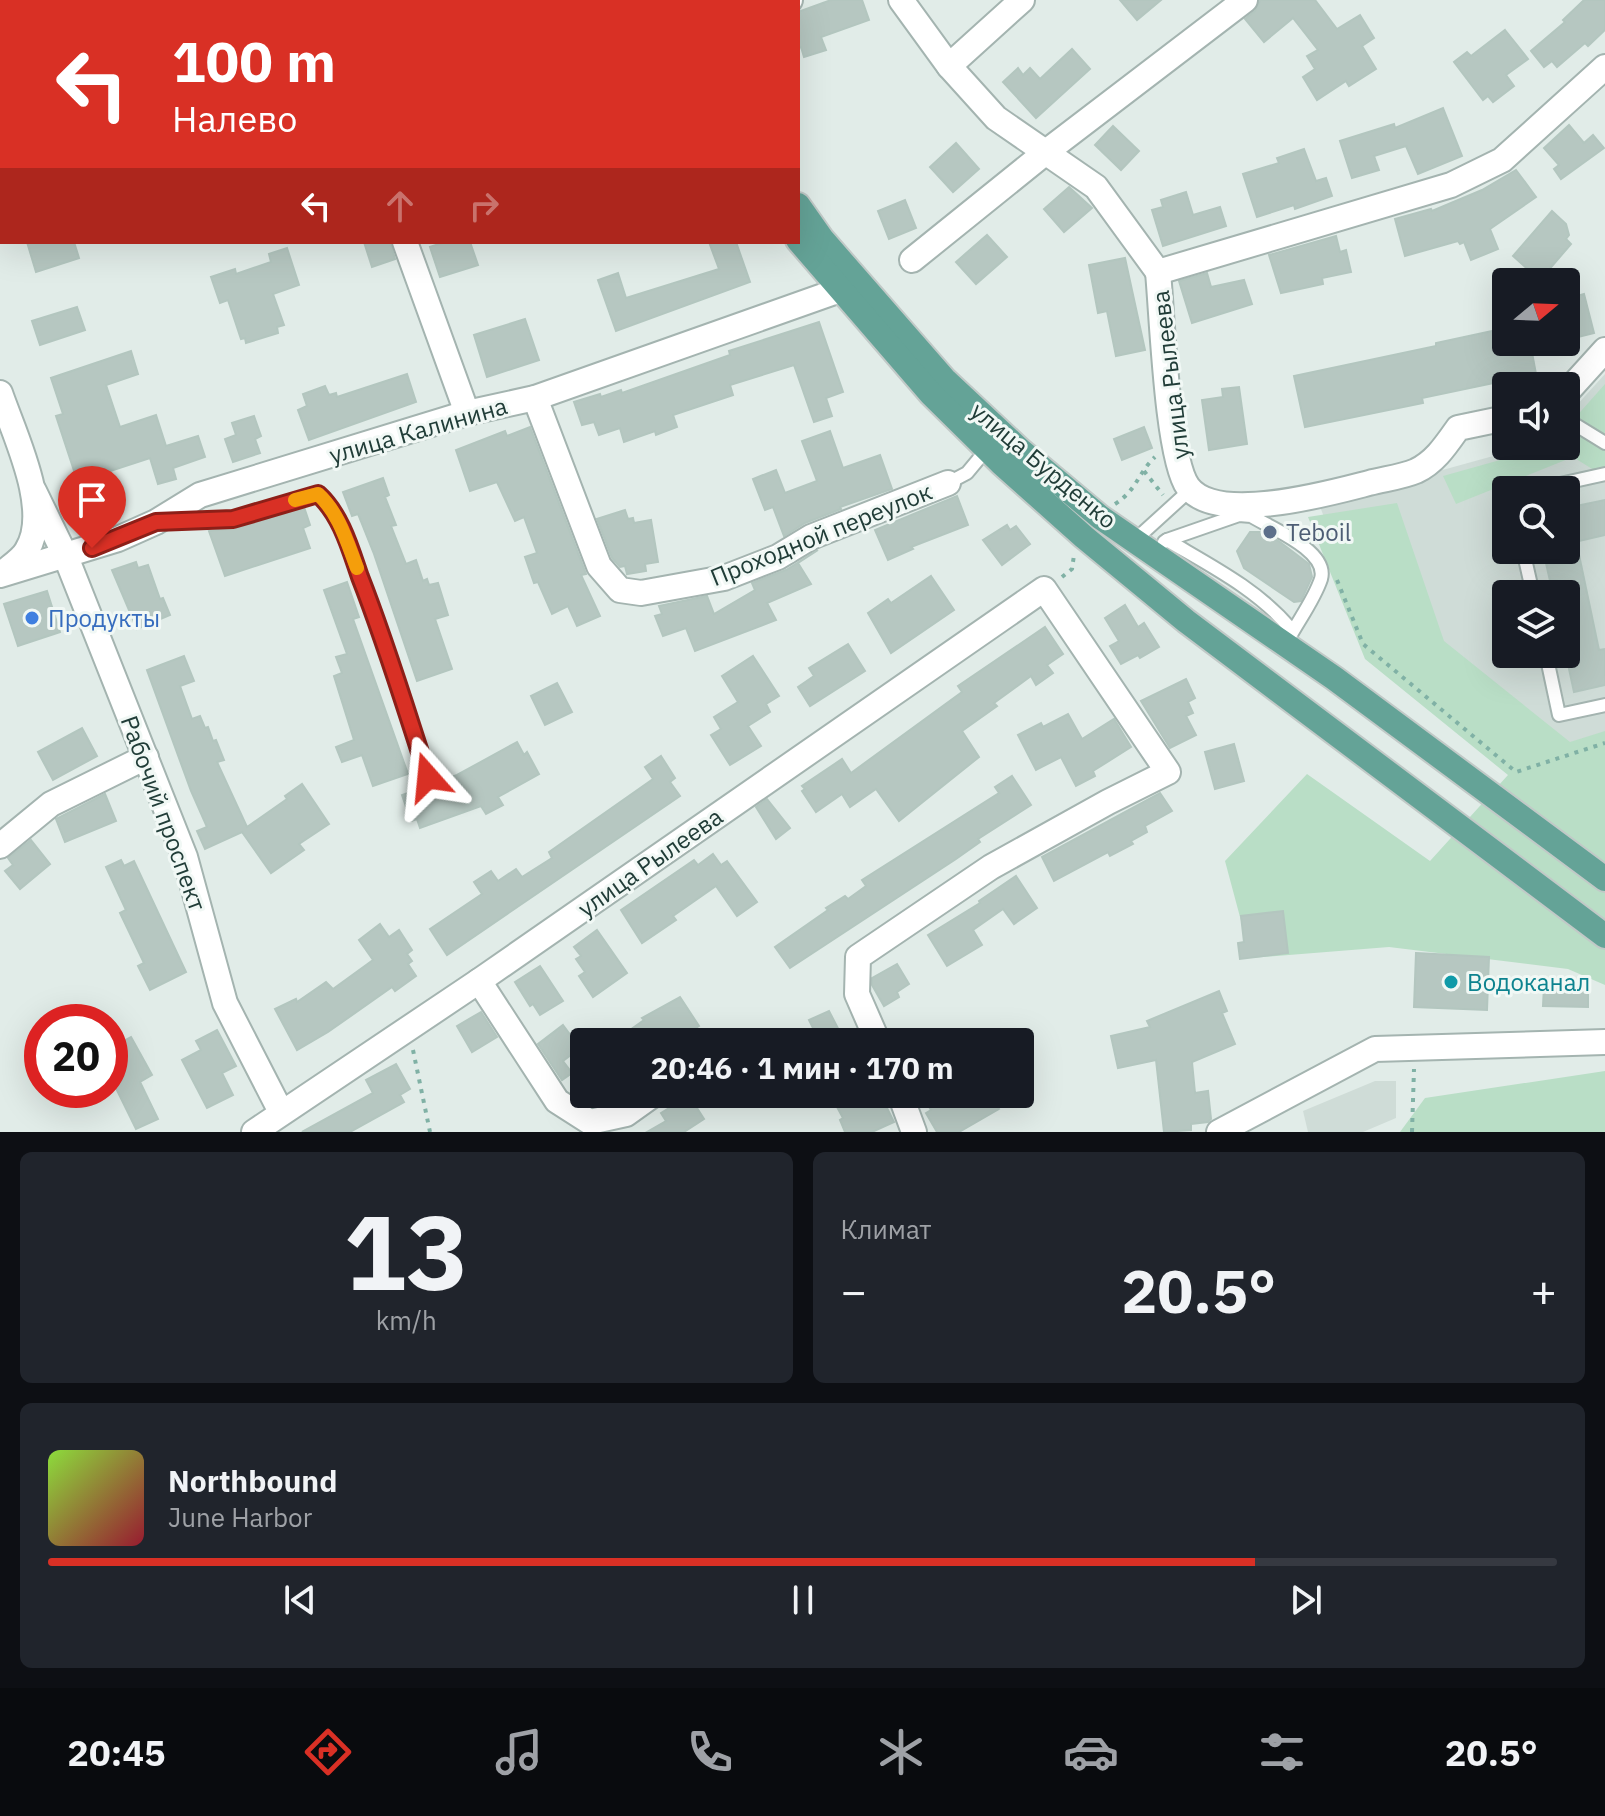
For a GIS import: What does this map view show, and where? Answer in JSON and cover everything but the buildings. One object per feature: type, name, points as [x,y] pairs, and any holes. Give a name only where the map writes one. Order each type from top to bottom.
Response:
[{"type":"main road","name":"улица Бурденко","points":[[800,208],[822,239],[944,379],[1020,450],[1100,517],[1150,543],[1605,879]]},
{"type":"main road","name":"улица Бурденко","points":[[800,242],[931,394],[1084,537],[1307,713],[1605,936]]},
{"type":"street","points":[[901,0],[949,66],[996,118],[1096,187],[1158,272]]},
{"type":"street","points":[[949,66],[1022,0]]},
{"type":"street","points":[[912,260],[1046,152],[1245,0]]},
{"type":"street","name":"улица Рылеева","points":[[1492,421],[1458,428],[1433,461],[1415,471],[1297,501],[1222,504],[1182,497],[1158,272],[1451,185],[1502,160],[1605,67]]},
{"type":"street","points":[[406,244],[467,413]]},
{"type":"street","name":"улица Калинина","points":[[1,574],[118,539],[156,522],[200,495],[467,413],[535,398],[840,290]]},
{"type":"street","points":[[1580,378],[1605,350]]},
{"type":"street","points":[[0,393],[34,491],[35,525],[27,551],[1,574]]},
{"type":"street","name":"Проходной переулок","points":[[535,398],[599,566],[620,590],[641,593],[724,578],[778,557],[811,537],[948,483]]},
{"type":"street","name":"Рабочий проспект","points":[[34,491],[66,557],[185,857],[225,1003],[281,1112]]},
{"type":"street","points":[[872,1028],[857,994],[858,957],[991,867],[1168,772],[1044,589]]},
{"type":"street","name":"улица Рылеева","points":[[254,1132],[479,981],[1044,589]]},
{"type":"street","points":[[0,846],[51,804],[146,757]]},
{"type":"street","points":[[479,981],[557,1101],[590,1122],[626,1114],[634,1108]]},
{"type":"street","points":[[1219,1132],[1375,1049],[1605,1042]]},
{"type":"street","points":[[905,1108],[914,1132]]},
{"type":"lane","points":[[1580,428],[1605,443]]},
{"type":"lane","points":[[948,483],[967,473],[987,449]]},
{"type":"lane","points":[[1580,480],[1605,474]]},
{"type":"lane","points":[[156,522],[233,519],[318,494],[327,502],[340,524],[376,618],[428,777]]},
{"type":"lane","points":[[1150,543],[1182,497]]},
{"type":"lane","points":[[1150,543],[1239,515],[1251,516],[1312,551],[1321,565],[1321,578],[1296,649]]},
{"type":"lane","points":[[1549,668],[1559,715],[1605,705]]},
{"type":"path","points":[[1107,509],[1133,490],[1143,469],[1175,439]]},
{"type":"path","points":[[1143,469],[1154,487],[1182,497]]},
{"type":"path","points":[[1044,589],[1072,569],[1073,549]]},
{"type":"path","points":[[1336,576],[1363,644],[1516,772],[1605,743]]},
{"type":"path","points":[[408,1028],[430,1132]]},
{"type":"path","points":[[1412,1132],[1415,1047]]},
{"type":"shaded area","points":[[1605,374],[1605,734],[1521,760],[1370,637],[1319,504],[1492,456],[1492,460],[1580,460],[1580,402]]},
{"type":"shaded area","points":[[1375,1081],[1396,1081],[1396,1118],[1363,1132],[1308,1132],[1303,1111]]},
{"type":"green space","points":[[1605,384],[1605,477],[1578,460],[1580,412]]},
{"type":"green space","points":[[1500,460],[1566,460],[1526,476],[1492,476],[1492,490],[1456,504],[1443,476]]},
{"type":"green space","points":[[1397,503],[1444,641],[1570,742],[1605,731],[1605,985],[1568,969],[1389,947],[1251,958],[1225,861],[1307,774],[1430,861],[1508,775],[1365,659],[1308,517]]},
{"type":"green space","points":[[1605,1071],[1605,1132],[1400,1132],[1425,1098]]},
{"type":"slow traffic","points":[[295,500],[318,494],[327,502],[340,524],[357,568]]},
{"type":"place","name":"Teboil","points":[[1270,532]]},
{"type":"place","name":"Продукты","points":[[32,618]]},
{"type":"place","name":"Водоканал","points":[[1451,982]]},
{"type":"route","points":[[92,548],[156,522],[233,519],[318,494],[327,502],[340,524],[376,618],[428,777]]}]
